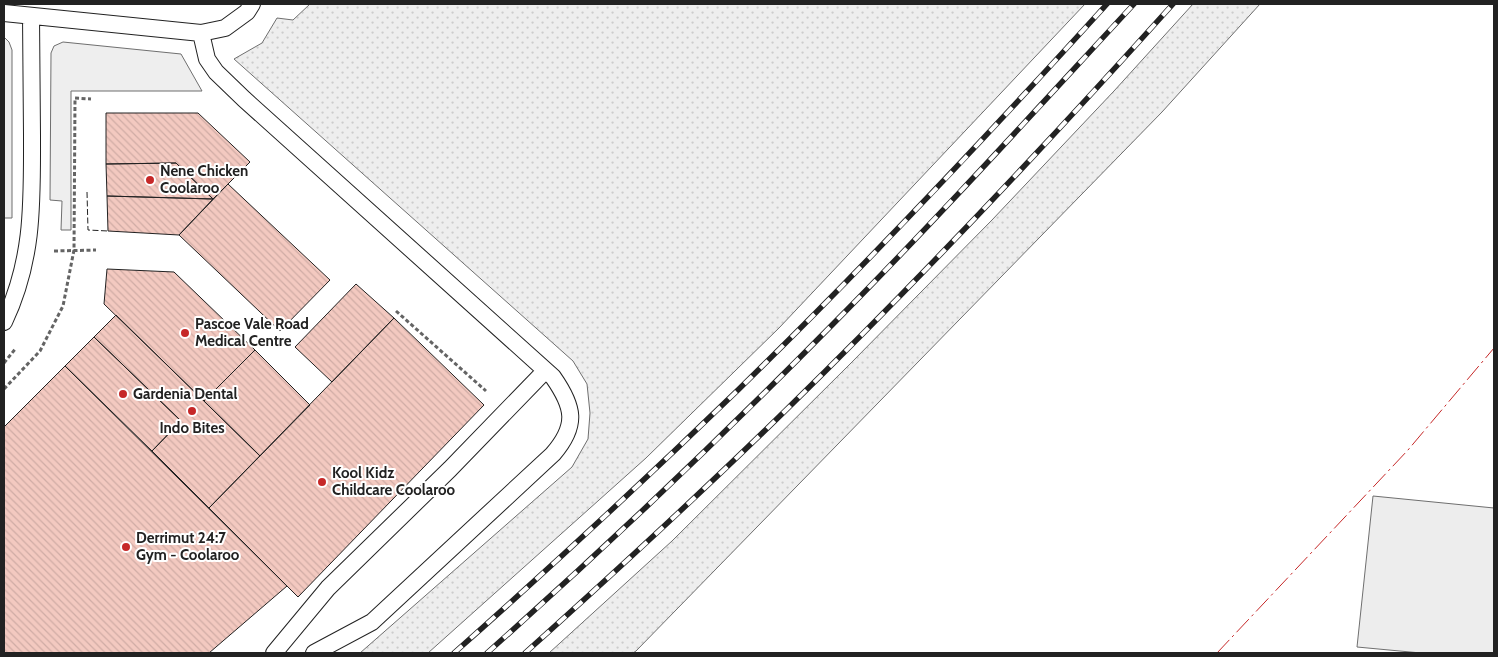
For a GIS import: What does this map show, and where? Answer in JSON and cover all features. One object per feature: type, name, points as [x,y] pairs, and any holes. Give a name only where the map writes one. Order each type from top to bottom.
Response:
[{"type":"lane","points":[[4,13],[202,33],[225,28],[247,12],[252,4]]},
{"type":"lane","points":[[4,322],[14,301],[24,265],[31,225],[31,16]]},
{"type":"lane","points":[[202,33],[207,59],[216,72],[553,377],[564,393],[570,409],[569,427],[562,444],[553,454],[372,622],[314,653]]},
{"type":"lane","points":[[274,653],[328,588],[546,371]]},
{"type":"path","points":[[4,389],[40,351],[63,306],[74,250],[75,98],[91,99]]},
{"type":"path","points":[[47,252],[96,250]]},
{"type":"path","points":[[396,311],[506,410]]},
{"type":"shaded area","points":[[310,4],[1085,4],[779,328],[646,458],[428,653],[360,653],[572,467],[588,439],[590,413],[587,384],[573,361],[234,59],[262,43],[277,18],[293,20]]},
{"type":"shaded area","points":[[1193,4],[1260,4],[1162,112],[636,651],[633,653],[549,653],[672,541],[851,363],[992,220]]},
{"type":"shaded area","points":[[4,37],[9,42],[12,50],[12,218],[4,218]]},
{"type":"shaded area","points":[[63,42],[181,54],[202,91],[71,91],[71,230],[61,230],[62,201],[50,200],[51,53],[54,46]]},
{"type":"shaded area","points":[[1373,496],[1494,508],[1494,653],[1421,653],[1357,647]]},
{"type":"building","points":[[106,113],[198,113],[250,162],[213,199],[176,163],[106,164]]},
{"type":"building","name":"Nene Chicken Coolaroo","points":[[176,163],[213,199],[107,196],[106,164]]},
{"type":"building","points":[[228,184],[330,280],[280,331],[179,235]]},
{"type":"building","points":[[107,196],[213,199],[179,235],[108,231]]},
{"type":"building","name":"Pascoe Vale Road Medical Centre","points":[[107,269],[174,272],[255,350],[204,401],[104,304]]},
{"type":"building","points":[[356,284],[394,318],[332,382],[295,347]]},
{"type":"building","name":"Indo Bites","points":[[116,315],[260,456],[209,508],[152,451],[181,421],[94,337]]},
{"type":"building","name":"Kool Kidz Childcare Coolaroo","points":[[394,318],[484,405],[298,597],[209,508]]},
{"type":"building","name":"Gardenia Dental","points":[[94,337],[181,421],[152,451],[65,366]]},
{"type":"building","points":[[255,350],[310,405],[260,456],[204,401]]},
{"type":"building","name":"Derrimut 24:7 Gym - Coolaroo","points":[[65,366],[287,586],[209,653],[4,653],[4,427]]},
{"type":"railway","points":[[454,653],[634,489],[739,389],[926,199],[1107,4]]},
{"type":"railway","points":[[487,653],[576,573],[792,366],[948,205],[1134,4]]},
{"type":"railway","points":[[525,653],[689,503],[885,312],[1078,108],[1173,4]]},
{"type":"fence","points":[[87,192],[88,230],[108,231]]},
{"type":"power","points":[[1217,653],[1408,450],[1494,348]]},
{"type":"place","name":"Nene Chicken Coolaroo","points":[[150,180]]},
{"type":"place","name":"Pascoe Vale Road Medical Centre","points":[[185,333]]},
{"type":"place","name":"Gardenia Dental","points":[[123,394]]},
{"type":"place","name":"Indo Bites","points":[[192,411]]},
{"type":"place","name":"Kool Kidz Childcare Coolaroo","points":[[322,482]]},
{"type":"place","name":"Derrimut 24:7 Gym - Coolaroo","points":[[126,547]]}]
